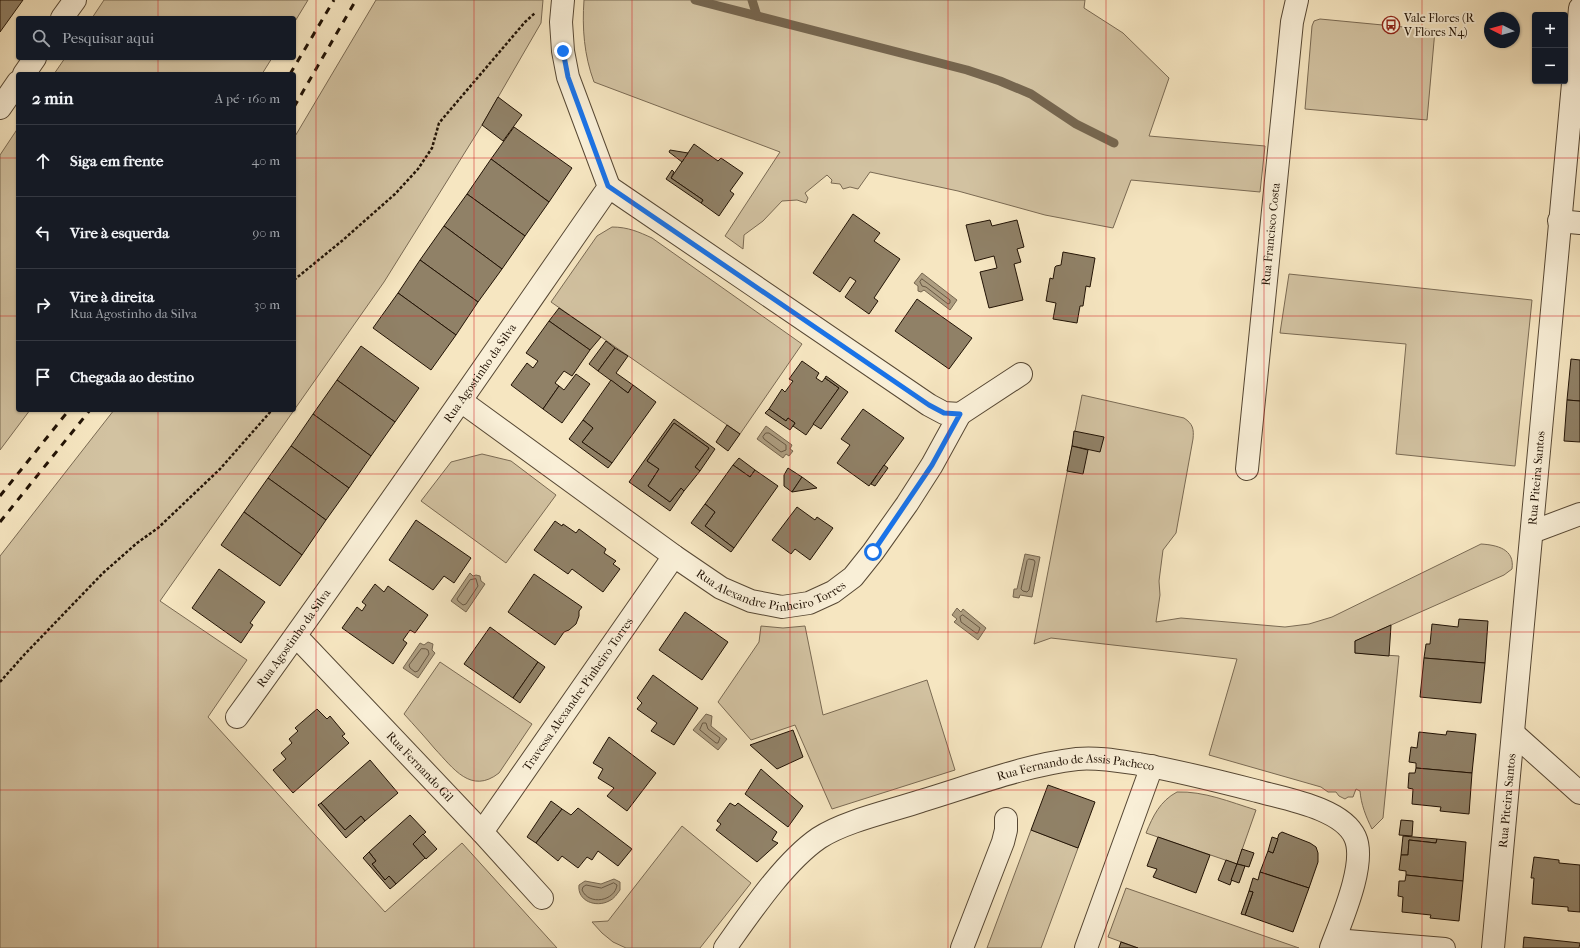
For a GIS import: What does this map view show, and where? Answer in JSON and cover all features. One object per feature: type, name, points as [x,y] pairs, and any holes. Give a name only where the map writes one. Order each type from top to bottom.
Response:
[{"type":"street","points":[[63,16],[75,0]]},
{"type":"street","points":[[563,0],[561,22],[563,51],[568,77],[608,186],[929,405],[944,413],[960,414],[1021,374]]},
{"type":"street","name":"Rua Francisco Costa","points":[[1247,469],[1292,22],[1297,0]]},
{"type":"street","name":"Rua Piteira Santos","points":[[1492,948],[1514,734],[1532,532],[1570,222],[1580,8]]},
{"type":"street","points":[[25,72],[34,60]]},
{"type":"street","points":[[0,108],[16,85]]},
{"type":"street","name":"Rua Agostinho da Silva","points":[[237,717],[296,636],[461,401],[608,186]]},
{"type":"street","name":"Rua Alexandre Pinheiro Torres","points":[[461,401],[674,556],[721,588],[751,601],[782,607],[808,602],[833,592],[853,577],[873,552],[932,465],[960,414]]},
{"type":"street","points":[[1532,532],[1580,514]]},
{"type":"street","name":"Travessa Alexandre Pinheiro Torres","points":[[482,832],[674,556]]},
{"type":"street","name":"Rua Fernando Gil","points":[[296,636],[482,832],[542,898]]},
{"type":"street","points":[[1514,734],[1580,793]]},
{"type":"street","name":"Rua Fernando de Assis Pacheco","points":[[725,948],[768,889],[795,859],[820,838],[849,824],[989,780],[1045,765],[1078,759],[1116,760],[1217,780],[1318,808],[1342,820],[1351,828],[1356,838],[1359,853],[1358,872],[1333,943]]},
{"type":"street","points":[[1086,948],[1152,766]]},
{"type":"street","points":[[962,948],[1003,842],[1006,830],[1006,819]]},
{"type":"street","points":[[1333,943],[1444,948]]},
{"type":"path","points":[[296,278],[343,240],[395,194],[413,174],[432,148],[439,123],[525,22],[537,11]]},
{"type":"path","points":[[0,682],[103,573],[137,543],[158,528],[220,469],[270,412]]},
{"type":"shaded area","points":[[104,0],[308,0],[296,20],[296,16],[93,16]]},
{"type":"shaded area","points":[[376,0],[543,0],[541,23],[482,125],[384,282],[296,407],[296,135]]},
{"type":"shaded area","points":[[584,0],[1085,0],[1084,8],[1123,33],[1169,78],[1149,136],[1265,146],[1260,192],[1131,180],[1113,228],[1045,215],[958,191],[870,172],[858,189],[850,187],[843,189],[840,184],[831,183],[832,180],[827,175],[805,193],[808,198],[806,203],[797,200],[782,201],[763,221],[744,235],[743,249],[725,236],[780,152],[594,82],[584,41]]},
{"type":"shaded area","points":[[1320,19],[1435,30],[1427,120],[1305,109],[1312,26],[1314,21]]},
{"type":"shaded area","points":[[64,60],[271,60],[263,72],[55,72]]},
{"type":"shaded area","points":[[16,131],[16,412],[28,412],[0,450],[0,155]]},
{"type":"shaded area","points":[[612,227],[628,229],[652,238],[802,344],[740,434],[551,302],[597,236]]},
{"type":"shaded area","points":[[1289,274],[1532,300],[1515,466],[1396,454],[1406,344],[1280,333]]},
{"type":"shaded area","points":[[1082,395],[1184,418],[1192,427],[1193,439],[1176,533],[1163,550],[1159,581],[1160,595],[1156,622],[1181,618],[1285,627],[1309,624],[1332,617],[1481,544],[1504,549],[1511,557],[1512,569],[1504,575],[1355,641],[1355,653],[1399,656],[1383,818],[1372,829],[1361,801],[1360,791],[1356,789],[1353,797],[1348,797],[1345,799],[1339,796],[1336,792],[1328,792],[1321,787],[1209,755],[1237,659],[1051,638],[1034,644]]},
{"type":"shaded area","points":[[112,412],[293,412],[160,601],[247,660],[208,717],[385,912],[462,843],[557,948],[0,948],[0,556]]},
{"type":"shaded area","points":[[482,454],[511,461],[556,495],[506,563],[421,501],[451,462]]},
{"type":"shaded area","points":[[761,626],[783,628],[805,626],[823,715],[927,680],[955,770],[832,809],[795,725],[751,740],[718,702],[759,642]]},
{"type":"shaded area","points":[[440,662],[532,724],[499,773],[489,779],[480,781],[471,780],[456,771],[404,714]]},
{"type":"shaded area","points":[[1177,792],[1207,795],[1256,810],[1237,864],[1146,833],[1154,815],[1162,804]]},
{"type":"shaded area","points":[[682,826],[751,883],[700,948],[626,948],[613,942],[592,922],[608,921]]},
{"type":"shaded area","points":[[1031,830],[1078,848],[1041,948],[987,948]]},
{"type":"shaded area","points":[[1126,888],[1299,948],[1138,948],[1108,937]]},
{"type":"water","points":[[922,273],[957,300],[950,310],[924,290],[921,292],[918,291],[918,286],[914,283]]},
{"type":"water","points":[[766,426],[792,445],[790,449],[793,451],[789,456],[786,454],[783,458],[757,439]]},
{"type":"water","points":[[1025,554],[1040,557],[1032,597],[1020,595],[1019,598],[1013,597],[1014,589],[1017,589]]},
{"type":"water","points":[[470,573],[473,576],[480,576],[481,581],[485,584],[466,612],[451,601]]},
{"type":"water","points":[[957,608],[961,612],[963,609],[986,628],[978,640],[954,622],[957,619],[952,615]]},
{"type":"water","points":[[428,642],[433,644],[432,650],[435,653],[418,678],[403,668],[420,643],[424,645]]},
{"type":"water","points":[[706,714],[712,716],[711,726],[727,739],[718,750],[693,730]]},
{"type":"water","points":[[614,879],[620,882],[620,890],[614,898],[604,903],[599,904],[588,902],[579,891],[579,885],[585,881],[601,884]]},
{"type":"building","points":[[0,0],[23,0],[0,32]]},
{"type":"building","points":[[498,97],[522,115],[503,141],[482,125]]},
{"type":"building","points":[[514,127],[572,168],[549,202],[491,159]]},
{"type":"building","points":[[694,144],[718,161],[721,158],[743,173],[730,191],[734,194],[719,216],[701,203],[703,200],[671,178]]},
{"type":"building","points":[[670,150],[688,153],[682,162],[669,152]]},
{"type":"building","points":[[491,159],[549,202],[525,236],[467,194]]},
{"type":"building","points":[[672,170],[674,172],[671,178],[703,200],[701,203],[666,179]]},
{"type":"building","points":[[467,194],[525,236],[502,269],[444,226]]},
{"type":"building","points":[[853,214],[880,233],[874,241],[900,259],[874,298],[878,301],[869,314],[845,297],[856,281],[850,277],[840,292],[813,273]]},
{"type":"building","points":[[990,220],[992,226],[1017,220],[1024,247],[1017,249],[1021,262],[1014,264],[1023,300],[989,308],[980,272],[997,268],[994,256],[975,261],[966,225]]},
{"type":"building","points":[[444,226],[502,269],[478,302],[420,260]]},
{"type":"building","points":[[1063,252],[1095,258],[1090,287],[1086,286],[1083,306],[1080,306],[1077,323],[1053,319],[1056,303],[1046,301],[1050,278],[1053,279],[1055,267],[1061,265]]},
{"type":"building","points":[[420,260],[478,302],[456,335],[398,293]]},
{"type":"building","points":[[398,293],[456,335],[431,370],[373,328]]},
{"type":"building","points":[[917,299],[972,338],[949,369],[895,331]]},
{"type":"building","points":[[559,308],[601,337],[590,350],[549,321]]},
{"type":"building","points":[[549,321],[590,350],[572,376],[564,371],[555,383],[559,386],[543,409],[511,385],[527,363],[533,368],[538,361],[526,353]]},
{"type":"building","points":[[606,341],[615,348],[598,371],[589,364]]},
{"type":"building","points":[[361,346],[419,388],[395,422],[337,380]]},
{"type":"building","points":[[615,348],[628,356],[616,373],[633,385],[628,393],[598,371]]},
{"type":"building","points":[[1571,359],[1580,360],[1580,401],[1567,400]]},
{"type":"building","points":[[802,361],[819,373],[816,378],[822,382],[825,378],[839,388],[806,435],[793,426],[795,423],[788,418],[786,421],[769,409],[782,389],[785,392],[793,381],[789,379]]},
{"type":"building","points":[[576,374],[590,384],[562,423],[543,409],[559,386],[564,390]]},
{"type":"building","points":[[826,376],[848,392],[821,429],[813,424],[839,388],[825,378]]},
{"type":"building","points":[[337,380],[395,422],[371,456],[313,414]]},
{"type":"building","points":[[611,380],[628,393],[633,385],[656,402],[612,463],[582,442],[593,428],[583,420]]},
{"type":"building","points":[[1567,400],[1580,401],[1580,442],[1564,441]]},
{"type":"building","points":[[769,409],[786,421],[788,418],[795,423],[790,430],[765,413]]},
{"type":"building","points":[[863,409],[904,438],[869,486],[837,463],[850,445],[841,439]]},
{"type":"building","points":[[313,414],[371,456],[349,488],[291,446]]},
{"type":"building","points":[[674,419],[715,449],[700,471],[695,467],[709,448],[674,423],[647,461],[659,469],[648,486],[670,502],[681,488],[684,491],[670,511],[629,482]]},
{"type":"building","points":[[583,420],[593,428],[582,442],[612,463],[608,468],[569,439]]},
{"type":"building","points":[[674,423],[709,448],[695,467],[700,471],[684,491],[681,488],[670,502],[648,486],[659,469],[647,461]]},
{"type":"building","points":[[727,425],[740,434],[728,451],[716,442]]},
{"type":"building","points":[[1074,431],[1104,437],[1100,452],[1072,446]]},
{"type":"building","points":[[291,446],[349,488],[326,520],[268,478]]},
{"type":"building","points":[[1072,446],[1088,450],[1083,474],[1067,471]]},
{"type":"building","points":[[739,458],[755,470],[750,477],[733,465]]},
{"type":"building","points":[[733,465],[750,477],[755,470],[778,486],[734,548],[705,526],[715,512],[705,504]]},
{"type":"building","points":[[884,465],[888,468],[875,486],[871,484]]},
{"type":"building","points":[[788,468],[802,477],[792,492],[784,486],[784,475]]},
{"type":"building","points":[[802,477],[817,488],[792,492]]},
{"type":"building","points":[[268,478],[326,520],[302,555],[244,512]]},
{"type":"building","points":[[705,504],[715,512],[705,526],[734,548],[731,552],[691,523]]},
{"type":"building","points":[[797,507],[815,520],[817,517],[833,528],[810,560],[795,549],[791,554],[772,540]]},
{"type":"building","points":[[244,512],[302,555],[280,586],[221,545]]},
{"type":"building","points":[[416,520],[471,558],[454,583],[444,576],[433,590],[389,560]]},
{"type":"building","points":[[555,521],[562,526],[563,524],[576,533],[579,529],[606,549],[604,553],[616,561],[613,564],[620,569],[603,592],[572,569],[568,574],[534,550]]},
{"type":"building","points":[[219,569],[265,602],[250,623],[253,625],[241,643],[192,608]]},
{"type":"building","points":[[534,574],[582,607],[579,611],[576,624],[564,632],[555,645],[508,612]]},
{"type":"building","points":[[375,584],[384,592],[388,586],[428,615],[415,633],[410,630],[403,640],[407,643],[393,664],[342,628],[357,607],[362,611],[366,605],[362,602]]},
{"type":"building","points":[[685,612],[728,642],[702,680],[659,650]]},
{"type":"building","points":[[1459,619],[1488,621],[1485,663],[1424,658],[1426,644],[1430,644],[1432,624],[1458,627]]},
{"type":"building","points":[[1391,625],[1389,656],[1355,653],[1355,641]]},
{"type":"building","points":[[490,627],[538,662],[513,698],[464,664]]},
{"type":"building","points":[[1424,658],[1485,663],[1481,703],[1420,697]]},
{"type":"building","points":[[538,662],[545,667],[520,703],[513,698]]},
{"type":"building","points":[[653,675],[698,708],[674,745],[651,731],[657,723],[637,709],[642,703],[637,698]]},
{"type":"building","points":[[317,709],[327,719],[330,716],[345,734],[342,736],[349,743],[293,793],[273,770],[286,759],[281,753],[292,743],[289,739],[298,731],[295,728]]},
{"type":"building","points":[[793,730],[803,757],[777,769],[750,745]]},
{"type":"building","points":[[1447,731],[1476,734],[1472,773],[1416,768],[1416,763],[1409,762],[1411,747],[1417,748],[1419,732],[1446,735]]},
{"type":"building","points":[[609,737],[656,773],[627,811],[607,796],[614,788],[598,778],[603,769],[593,763]]},
{"type":"building","points":[[370,760],[398,793],[365,821],[361,816],[345,830],[321,803]]},
{"type":"building","points":[[1416,768],[1472,773],[1469,814],[1440,811],[1441,807],[1412,804],[1413,789],[1408,788],[1409,773],[1415,773]]},
{"type":"building","points":[[761,769],[803,806],[788,827],[745,794]]},
{"type":"building","points":[[1048,785],[1095,802],[1078,848],[1031,830]]},
{"type":"building","points":[[551,801],[562,809],[536,843],[527,837]]},
{"type":"building","points":[[321,803],[345,830],[361,816],[365,821],[346,838],[318,805]]},
{"type":"building","points":[[730,803],[735,806],[738,803],[777,832],[772,840],[778,843],[757,862],[716,830],[721,824],[717,821]]},
{"type":"building","points":[[578,808],[632,849],[618,866],[598,851],[592,860],[587,857],[578,868],[562,856],[558,861],[536,843],[562,809],[571,815]]},
{"type":"building","points":[[410,815],[426,832],[413,844],[425,858],[396,884],[389,876],[385,880],[372,864],[376,861],[369,852]]},
{"type":"building","points":[[1401,820],[1413,821],[1412,836],[1399,835]]},
{"type":"building","points":[[1282,832],[1310,843],[1316,847],[1318,862],[1309,888],[1260,872],[1268,851],[1273,853],[1279,834]]},
{"type":"building","points":[[423,834],[437,849],[426,859],[413,844]]},
{"type":"building","points":[[1403,836],[1437,839],[1436,843],[1409,840],[1408,855],[1401,855]]},
{"type":"building","points":[[1158,837],[1210,855],[1196,893],[1153,877],[1157,869],[1147,866]]},
{"type":"building","points":[[1272,837],[1278,839],[1273,853],[1268,851]]},
{"type":"building","points":[[1437,839],[1466,842],[1463,881],[1406,875],[1406,871],[1399,870],[1401,855],[1408,855],[1409,840],[1436,843]]},
{"type":"building","points":[[1242,849],[1254,853],[1249,867],[1237,864]]},
{"type":"building","points":[[369,852],[376,861],[372,864],[385,880],[389,876],[396,884],[390,889],[363,858]]},
{"type":"building","points":[[1534,857],[1559,860],[1559,863],[1580,865],[1580,912],[1568,911],[1568,907],[1532,904],[1534,878],[1531,878]]},
{"type":"building","points":[[1226,860],[1237,864],[1230,885],[1218,880]]},
{"type":"building","points":[[1237,864],[1245,866],[1239,883],[1231,880]]},
{"type":"building","points":[[1260,872],[1309,888],[1293,932],[1245,915],[1253,892],[1249,891],[1253,878],[1258,880]]},
{"type":"building","points":[[1406,875],[1463,881],[1459,921],[1430,918],[1431,915],[1402,912],[1403,897],[1398,896],[1399,881],[1405,881]]},
{"type":"building","points":[[1249,891],[1253,892],[1245,915],[1241,914]]},
{"type":"building","points":[[1524,937],[1580,943],[1579,948],[1523,948]]},
{"type":"building","points":[[1121,942],[1138,948],[1119,948]]},
{"type":"waterway","points":[[695,0],[967,70],[1000,81],[1031,94],[1076,124],[1114,143]]},
{"type":"waterway","points":[[752,0],[757,16]]},
{"type":"railway","points":[[291,72],[334,0]]},
{"type":"railway","points":[[296,104],[356,0]]},
{"type":"railway","points":[[0,496],[67,412]]},
{"type":"railway","points":[[0,522],[88,412]]},
{"type":"place","name":"Vale Flores (R V Flores N4)","points":[[1391,25]]},
{"type":"route","points":[[563,51],[568,77],[608,186],[929,405],[944,413],[960,414],[932,465],[873,552]]}]
